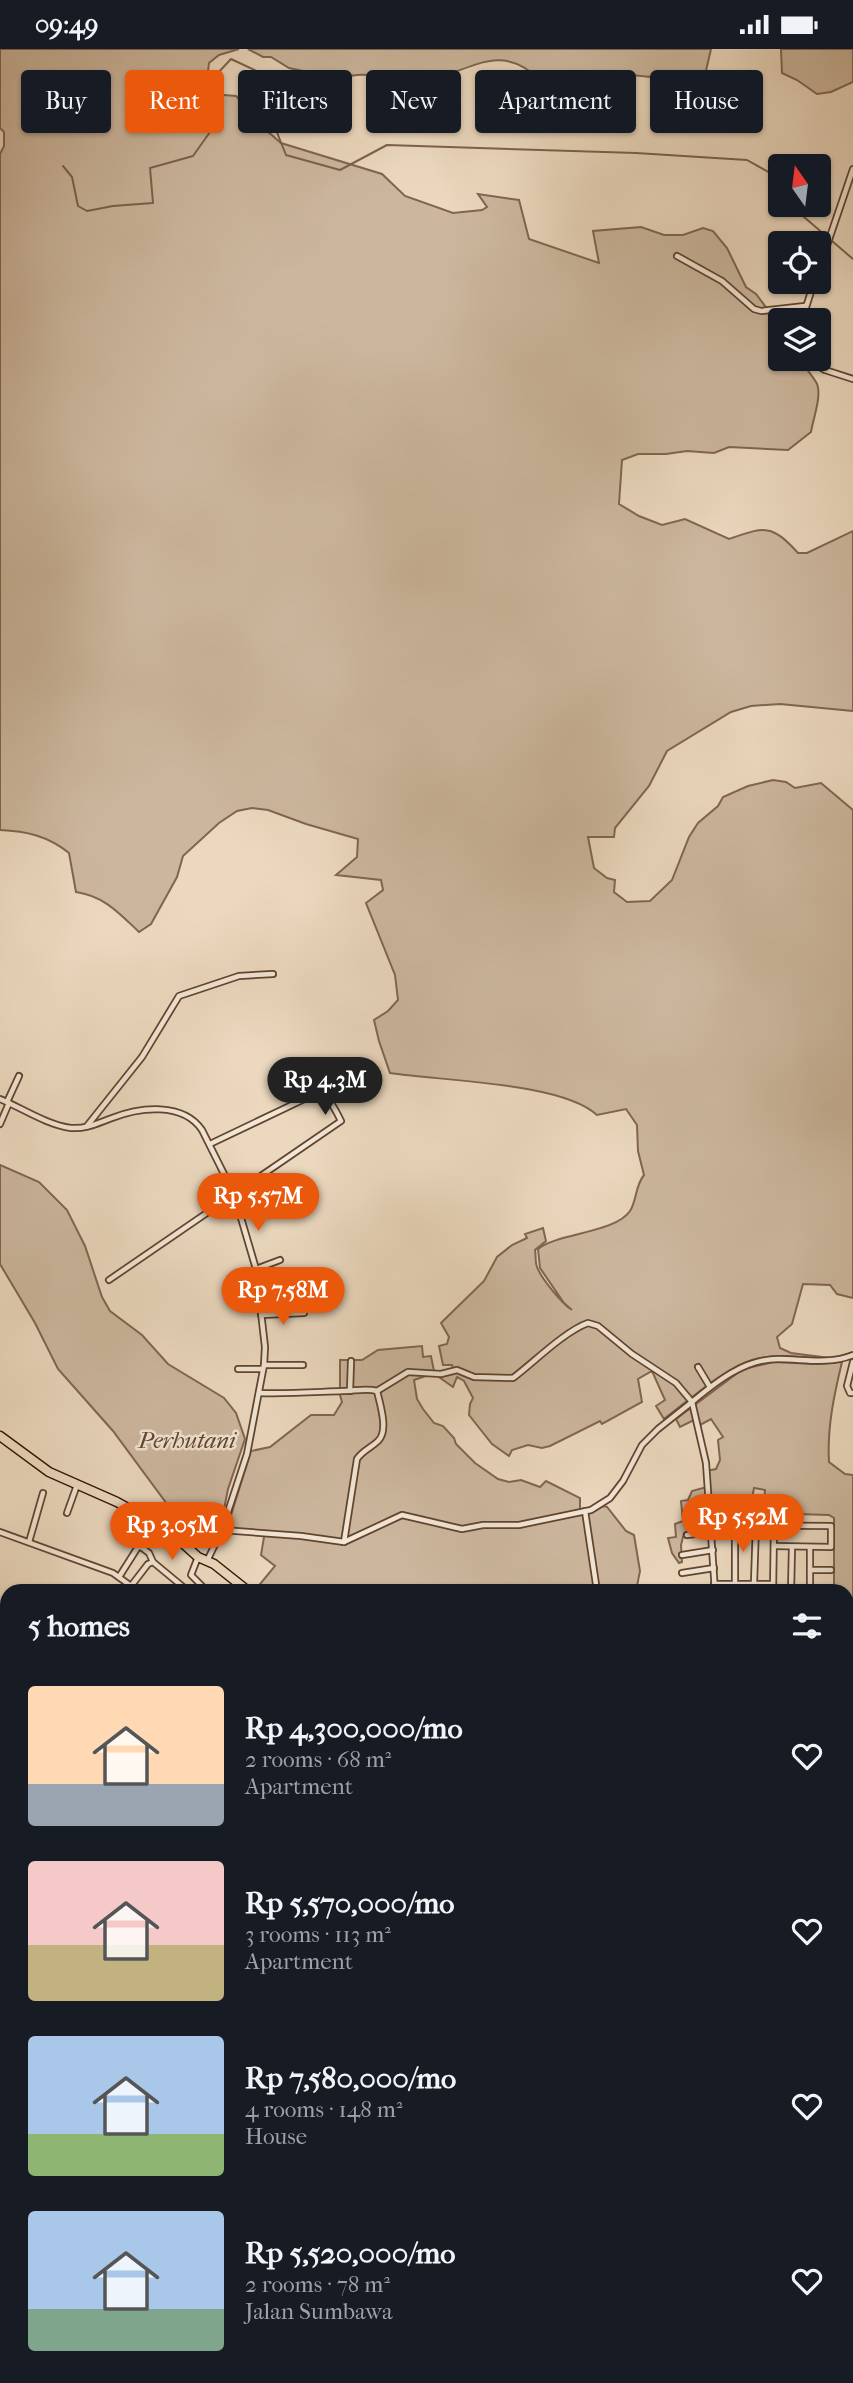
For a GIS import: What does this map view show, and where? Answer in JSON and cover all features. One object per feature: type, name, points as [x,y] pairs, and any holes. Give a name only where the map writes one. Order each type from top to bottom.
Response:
[{"type":"highway","points":[[0,1436],[39,1467],[144,1517],[239,1584]]},
{"type":"street","points":[[831,233],[853,169]]},
{"type":"street","points":[[677,256],[722,281],[754,309],[761,311],[805,306],[810,294]]},
{"type":"street","points":[[828,371],[853,379]]},
{"type":"street","points":[[86,1127],[142,1057],[179,996],[239,976],[273,974]]},
{"type":"street","points":[[0,1124],[19,1076]]},
{"type":"street","points":[[293,1089],[299,1101]]},
{"type":"street","points":[[109,1280],[341,1121],[324,1095],[317,1093],[209,1144]]},
{"type":"street","points":[[0,1100],[64,1126],[86,1127],[113,1117],[140,1112],[170,1111],[192,1118],[202,1130],[233,1194],[256,1269],[264,1336],[264,1367],[250,1442],[222,1531],[206,1562]]},
{"type":"street","points":[[256,1269],[281,1260]]},
{"type":"street","points":[[261,1315],[303,1313]]},
{"type":"street","points":[[258,1393],[366,1389],[377,1391],[408,1372],[441,1374],[457,1370],[474,1377],[513,1378],[573,1331],[588,1324],[598,1326],[632,1354],[677,1383],[692,1402],[706,1463],[715,1584]]},
{"type":"street","points":[[222,1531],[301,1536],[344,1542],[402,1515],[462,1529],[490,1524],[519,1525],[585,1511],[602,1505],[610,1498],[623,1481],[642,1445],[710,1387],[753,1363],[775,1359],[830,1361],[853,1355]]},
{"type":"street","points":[[350,1391],[351,1361]]},
{"type":"street","points":[[853,1362],[847,1386],[853,1393]]},
{"type":"street","points":[[238,1369],[303,1365]]},
{"type":"street","points":[[698,1367],[710,1387]]},
{"type":"street","points":[[344,1542],[357,1459],[378,1441],[383,1433],[377,1391]]},
{"type":"street","points":[[67,1513],[77,1485]]},
{"type":"street","points":[[29,1542],[43,1493]]},
{"type":"street","points":[[585,1511],[596,1584]]},
{"type":"street","points":[[712,1525],[831,1526],[831,1547],[774,1546]]},
{"type":"street","points":[[734,1583],[735,1525]]},
{"type":"street","points":[[754,1583],[756,1525]]},
{"type":"street","points":[[730,1584],[773,1584],[774,1526]]},
{"type":"street","points":[[0,1532],[119,1577],[129,1584]]},
{"type":"street","points":[[687,1535],[712,1532]]},
{"type":"street","points":[[119,1577],[138,1547],[144,1548],[153,1562],[180,1584]]},
{"type":"street","points":[[791,1584],[792,1547]]},
{"type":"street","points":[[810,1547],[810,1584]]},
{"type":"street","points":[[682,1555],[713,1550]]},
{"type":"street","points":[[198,1557],[191,1575],[200,1584]]},
{"type":"street","points":[[134,1584],[153,1562]]},
{"type":"street","points":[[682,1573],[714,1568]]},
{"type":"street","points":[[810,1570],[831,1570]]},
{"type":"green space","points":[[0,49],[239,49],[219,55],[209,63],[208,70],[125,70],[125,133],[224,133],[224,95],[236,96],[238,133],[269,133],[281,143],[382,174],[405,196],[453,213],[487,207],[478,194],[519,200],[529,239],[599,263],[593,231],[641,227],[664,235],[683,235],[703,228],[713,231],[727,248],[746,287],[756,294],[768,310],[768,371],[808,371],[816,382],[818,399],[811,432],[788,450],[729,447],[714,453],[687,451],[638,454],[622,460],[619,504],[662,525],[685,519],[729,539],[759,530],[774,532],[798,553],[807,553],[853,531],[853,711],[780,704],[751,706],[731,712],[667,751],[649,786],[615,828],[614,837],[588,837],[594,868],[607,878],[615,880],[614,892],[627,902],[650,901],[672,880],[689,837],[698,823],[718,806],[723,797],[748,786],[773,780],[786,782],[795,788],[821,783],[853,810],[853,1298],[837,1294],[830,1285],[803,1284],[792,1324],[777,1337],[780,1348],[791,1353],[829,1360],[781,1356],[752,1360],[719,1377],[664,1419],[656,1406],[665,1400],[652,1371],[638,1379],[642,1402],[602,1424],[600,1421],[550,1446],[542,1448],[528,1445],[512,1450],[509,1456],[492,1444],[469,1415],[473,1398],[464,1381],[457,1377],[453,1387],[436,1375],[454,1371],[452,1365],[443,1365],[439,1346],[447,1344],[449,1337],[441,1323],[484,1281],[497,1257],[512,1245],[527,1238],[525,1234],[543,1228],[546,1241],[535,1250],[537,1267],[564,1303],[540,1268],[538,1249],[559,1239],[612,1224],[630,1211],[644,1175],[638,1151],[637,1125],[626,1109],[597,1115],[580,1104],[529,1089],[390,1073],[374,1020],[398,1000],[395,975],[366,903],[383,890],[381,880],[336,875],[357,857],[358,839],[268,810],[252,808],[237,811],[219,823],[183,856],[177,877],[151,924],[139,932],[103,901],[76,892],[69,853],[61,847],[36,835],[0,830],[0,154],[4,146],[4,132],[0,128]]},
{"type":"green space","points":[[248,49],[711,49],[706,70],[650,70],[650,77],[636,75],[636,70],[527,70],[518,64],[497,60],[460,70],[366,70],[366,75],[352,76],[352,70],[298,70],[289,68],[271,57],[263,57]]},
{"type":"green space","points":[[781,49],[853,49],[853,82],[831,92],[817,94],[782,73]]},
{"type":"green space","name":"Perhutani","points":[[0,1165],[39,1182],[67,1210],[85,1246],[102,1297],[110,1311],[142,1335],[168,1364],[224,1398],[236,1413],[245,1439],[228,1489],[221,1524],[216,1530],[208,1531],[200,1539],[170,1508],[113,1431],[58,1369],[35,1323],[0,1264]]},
{"type":"green space","points":[[422,1346],[423,1357],[431,1356],[434,1371],[414,1380],[417,1399],[434,1423],[443,1426],[475,1463],[498,1479],[509,1482],[521,1480],[540,1487],[546,1481],[580,1498],[580,1514],[607,1507],[626,1531],[634,1535],[640,1571],[637,1584],[260,1584],[275,1566],[261,1555],[265,1531],[227,1528],[251,1451],[270,1447],[311,1415],[334,1415],[342,1402],[340,1360],[362,1360],[378,1350]]},
{"type":"green space","points":[[774,1362],[842,1362],[830,1424],[829,1462],[845,1474],[853,1475],[853,1584],[834,1584],[834,1518],[829,1515],[763,1513],[765,1490],[754,1488],[750,1509],[707,1512],[708,1519],[693,1521],[694,1531],[684,1533],[681,1545],[682,1562],[679,1563],[672,1553],[668,1538],[676,1537],[675,1524],[683,1521],[681,1501],[688,1500],[692,1491],[707,1487],[705,1471],[716,1469],[720,1460],[718,1440],[723,1437],[711,1419],[700,1425],[694,1420],[680,1427],[676,1419],[743,1369]]},
{"type":"waterway","points":[[63,166],[72,177],[78,206],[87,211],[153,203],[150,168],[193,156],[210,132],[201,91],[231,59],[261,73],[255,100],[274,125],[286,155],[340,170],[387,145],[636,153],[747,160],[768,172]]},
{"type":"waterway","points":[[804,217],[853,259]]}]
